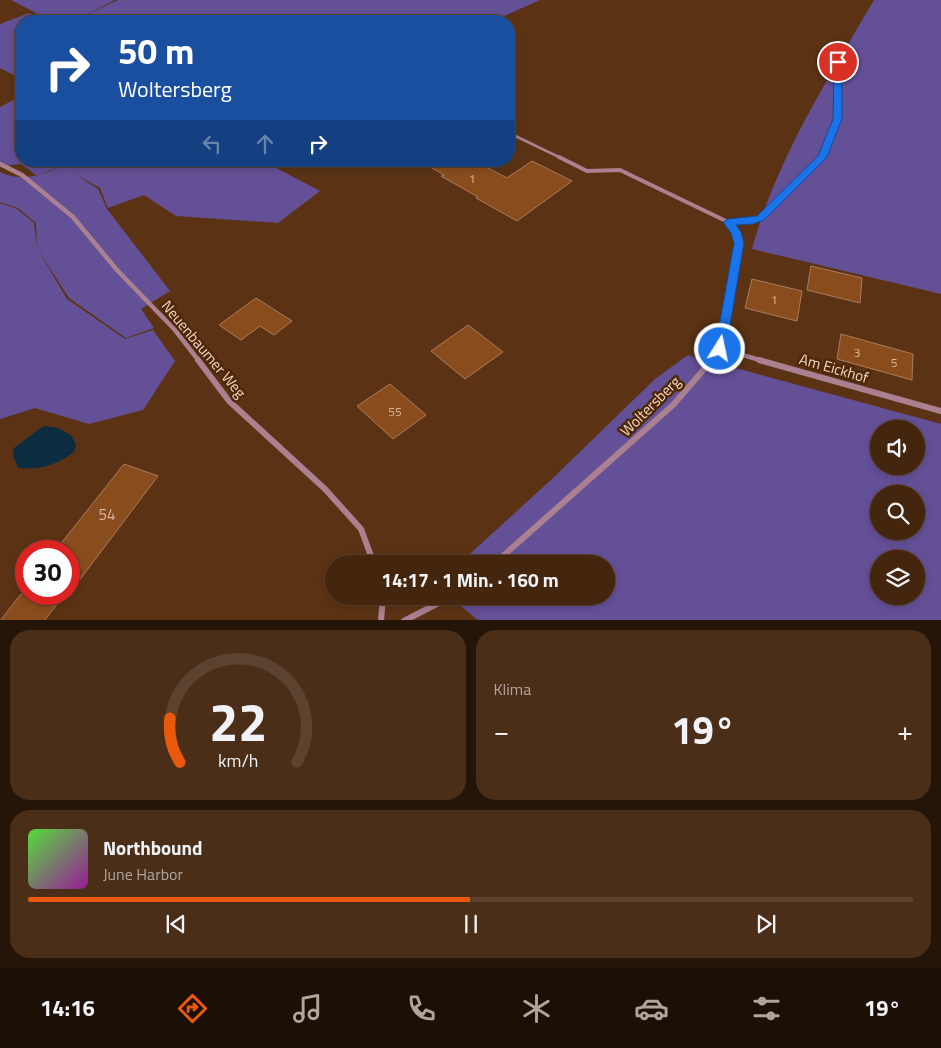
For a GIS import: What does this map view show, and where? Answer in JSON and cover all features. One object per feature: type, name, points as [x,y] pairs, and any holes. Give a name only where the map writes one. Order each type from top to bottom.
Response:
[{"type":"street","name":"Neuenbaumer Weg","points":[[0,164],[22,175],[73,217],[117,270],[175,330],[229,401],[325,489],[361,529],[371,555]]},
{"type":"street","name":"Woltersberg","points":[[504,555],[673,405],[720,349],[739,243],[736,232],[728,222]]},
{"type":"street","name":"Am Eickhof","points":[[720,349],[941,411]]},
{"type":"street","points":[[381,620],[382,605]]},
{"type":"street","points":[[404,620],[434,605]]},
{"type":"lane","points":[[515,136],[587,171],[620,170],[728,222],[753,221],[761,218],[823,157],[838,119],[838,62]]},
{"type":"shaded area","points":[[11,0],[115,0],[86,15],[40,15]]},
{"type":"shaded area","points":[[118,0],[540,0],[506,15],[86,15]]},
{"type":"shaded area","points":[[874,0],[941,0],[941,294],[752,249],[762,215],[789,152],[821,90]]},
{"type":"shaded area","points":[[15,18],[15,76],[0,68],[0,24]]},
{"type":"shaded area","points":[[15,99],[15,165],[0,166],[0,107]]},
{"type":"shaded area","points":[[25,167],[59,167],[42,174],[59,167],[274,167],[320,191],[278,223],[176,216],[144,195],[108,208],[100,188],[75,174],[98,189],[107,209],[170,291],[141,309],[154,328],[126,338],[69,298],[37,248],[36,223],[18,208],[0,202],[0,172],[15,177],[36,175]]},
{"type":"shaded area","points":[[0,203],[17,209],[34,223],[37,248],[67,299],[125,339],[153,330],[175,361],[143,410],[89,424],[35,408],[0,419]]},
{"type":"shaded area","points":[[688,355],[941,424],[941,620],[478,620],[460,605],[615,605],[615,555],[469,555],[553,478],[655,379]]},
{"type":"water","points":[[45,426],[58,428],[72,436],[76,445],[74,452],[48,466],[18,468],[13,455],[14,448]]},
{"type":"building","points":[[532,161],[572,181],[517,221],[441,176],[444,175],[430,167],[486,167],[507,178]]},
{"type":"building","points":[[811,266],[862,278],[860,303],[807,290]]},
{"type":"building","points":[[752,279],[802,291],[797,321],[745,308]]},
{"type":"building","points":[[256,298],[292,321],[274,335],[260,326],[241,340],[219,325]]},
{"type":"building","points":[[468,325],[503,352],[465,379],[431,351]]},
{"type":"building","points":[[841,334],[913,354],[912,380],[837,359]]},
{"type":"building","points":[[390,384],[426,415],[393,439],[357,406]]},
{"type":"building","points":[[124,464],[158,476],[80,579],[80,540],[64,540]]},
{"type":"building","points":[[15,602],[15,605],[56,605],[45,620],[1,620]]},
{"type":"route","points":[[720,349],[739,243],[736,232],[728,222],[745,222],[761,218],[823,157],[838,119],[838,62]]}]
